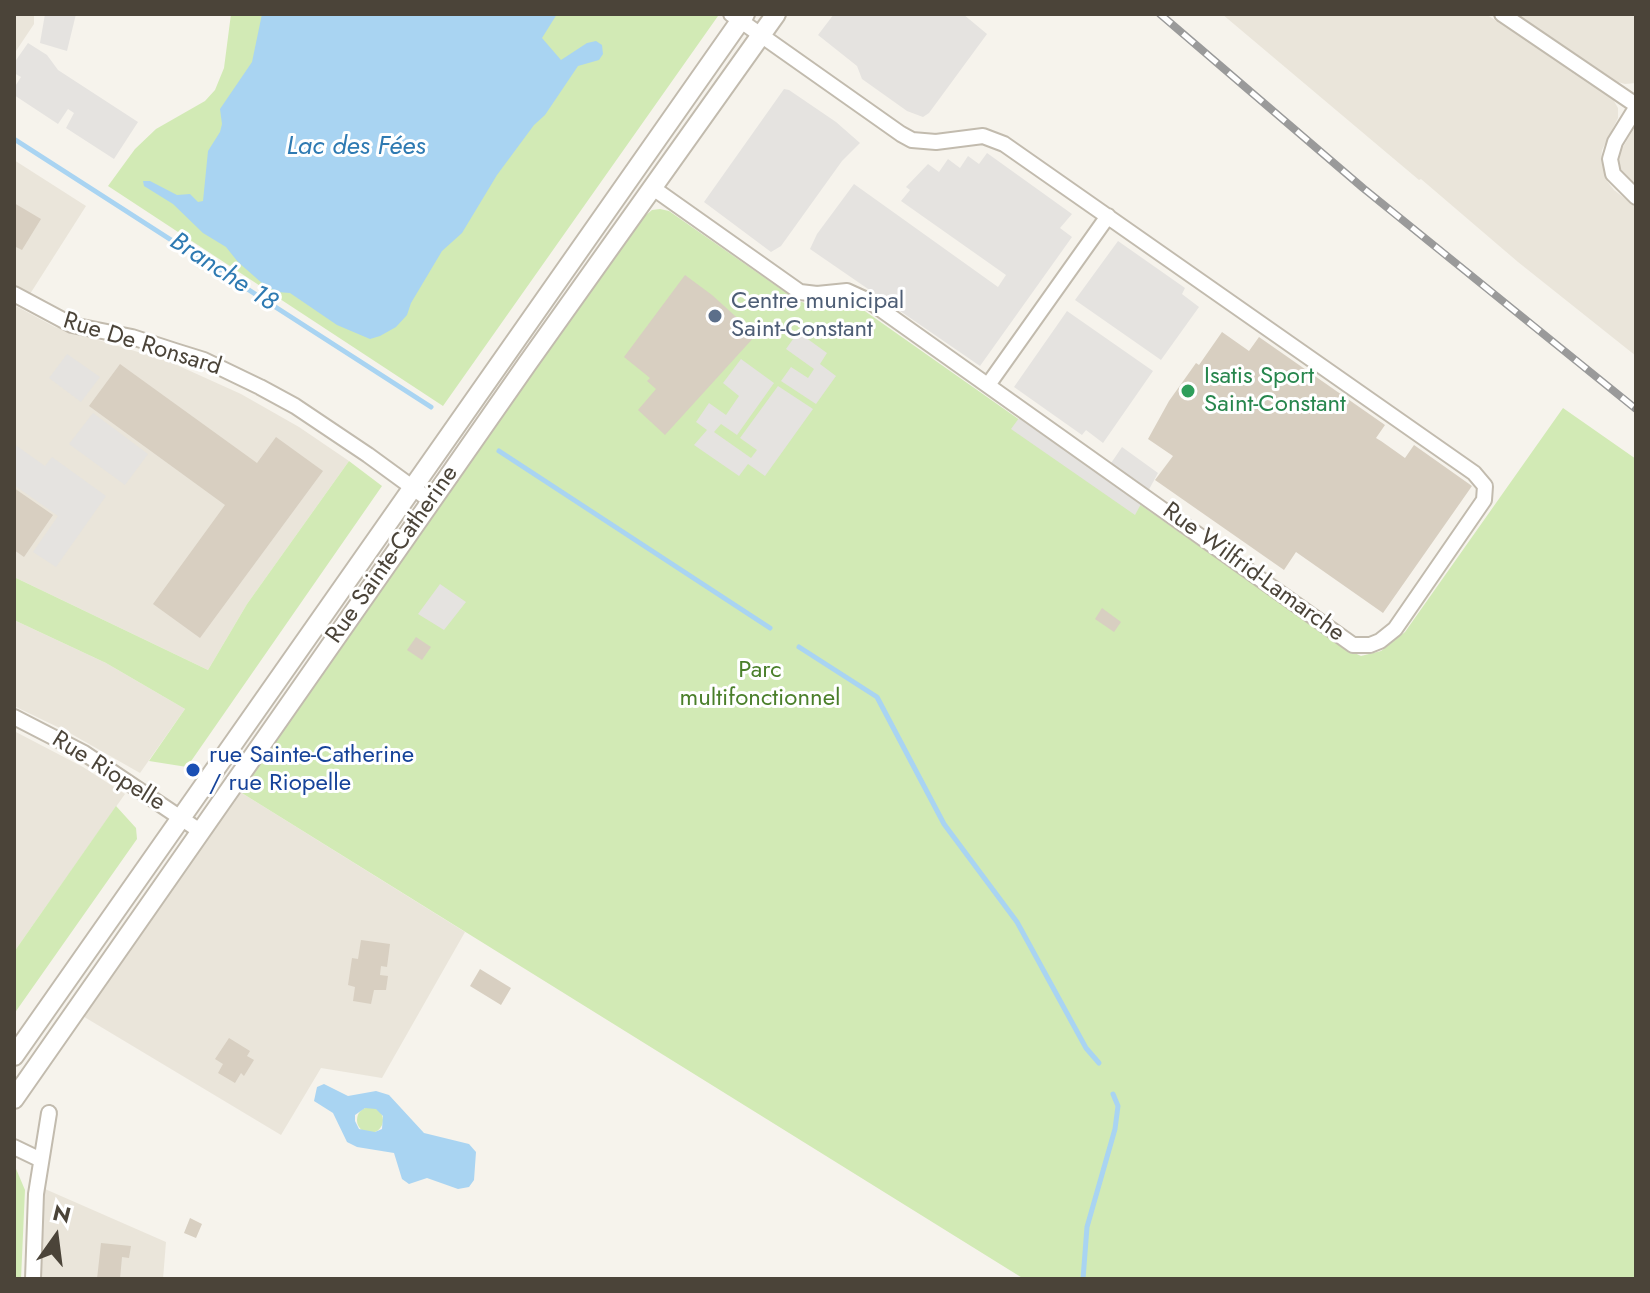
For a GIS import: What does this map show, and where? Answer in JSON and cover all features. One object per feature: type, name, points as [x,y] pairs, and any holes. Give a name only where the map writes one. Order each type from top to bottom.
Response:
[{"type":"street","name":"Rue Sainte-Catherine","points":[[14,1099],[431,501],[776,14]]},
{"type":"street","points":[[1502,14],[1636,106],[1615,142],[1610,159],[1613,174],[1636,197]]},
{"type":"street","name":"Rue Sainte-Catherine","points":[[14,1056],[739,16]]},
{"type":"street","name":"Rue Wilfrid-Lamarche","points":[[653,188],[794,288],[807,293],[847,291],[861,296],[1346,641],[1360,646],[1380,641],[1395,629],[1480,507],[1485,495],[1483,481],[1474,473],[1108,216],[991,138],[973,136],[923,141],[901,134],[739,16]]},
{"type":"street","points":[[988,385],[1108,216]]},
{"type":"street","name":"Rue De Ronsard","points":[[14,294],[62,321],[204,360],[260,387],[295,406],[431,501]]},
{"type":"street","name":"Rue Riopelle","points":[[14,717],[84,753],[200,831]]},
{"type":"street","points":[[33,1279],[34,1222],[49,1113]]},
{"type":"street","points":[[14,1147],[41,1160]]},
{"type":"shaded area","points":[[14,14],[34,14],[34,24],[14,54]]},
{"type":"shaded area","points":[[45,14],[76,14],[67,51],[40,43]]},
{"type":"shaded area","points":[[834,14],[963,14],[987,34],[923,117],[907,111],[862,79],[857,66],[818,35]]},
{"type":"shaded area","points":[[1222,14],[1486,14],[1614,101],[1618,118],[1602,150],[1601,160],[1607,181],[1636,207],[1636,356],[1518,262]]},
{"type":"shaded area","points":[[1517,14],[1636,14],[1636,83],[1618,82]]},
{"type":"shaded area","points":[[28,43],[47,55],[58,70],[138,122],[114,159],[66,128],[74,113],[68,109],[58,124],[14,95],[14,88],[21,77],[14,73],[14,63]]},
{"type":"shaded area","points":[[784,89],[836,122],[860,143],[842,161],[781,246],[771,252],[704,202]]},
{"type":"shaded area","points":[[1636,125],[1636,185],[1623,175],[1617,157]]},
{"type":"shaded area","points":[[987,153],[1072,214],[1060,228],[1072,237],[980,366],[810,249],[817,234],[854,184],[998,287],[1006,275],[901,201],[910,190],[906,187],[928,164],[939,172],[948,159],[960,168],[968,156],[979,164]]},
{"type":"shaded area","points":[[14,160],[86,206],[30,294],[14,284]]},
{"type":"shaded area","points":[[1118,241],[1185,288],[1182,294],[1199,307],[1161,360],[1075,300]]},
{"type":"shaded area","points":[[14,305],[55,327],[168,361],[241,394],[299,427],[349,461],[247,604],[208,670],[14,577]]},
{"type":"shaded area","points":[[1067,311],[1153,371],[1103,443],[1086,430],[1082,435],[1014,387]]},
{"type":"shaded area","points":[[798,332],[827,353],[820,364],[836,376],[816,404],[781,381],[791,367],[808,378],[814,369],[786,349]]},
{"type":"shaded area","points":[[67,354],[100,377],[81,402],[49,378]]},
{"type":"shaded area","points":[[741,359],[774,383],[737,435],[721,424],[714,432],[751,458],[757,450],[740,438],[778,386],[813,409],[765,476],[748,464],[739,476],[694,445],[707,430],[696,422],[709,403],[726,415],[739,396],[723,383]]},
{"type":"shaded area","points":[[93,413],[148,454],[125,485],[69,444]]},
{"type":"shaded area","points":[[1022,414],[1107,469],[1122,447],[1158,473],[1135,515],[1011,429]]},
{"type":"shaded area","points":[[14,444],[45,466],[52,457],[106,496],[56,567],[33,552],[58,516],[14,485]]},
{"type":"shaded area","points":[[440,584],[466,602],[444,630],[418,614]]},
{"type":"shaded area","points":[[14,620],[106,663],[185,709],[140,773],[14,706]]},
{"type":"shaded area","points":[[14,731],[83,767],[125,794],[14,952]]},
{"type":"shaded area","points":[[237,790],[465,932],[382,1078],[321,1068],[281,1135],[81,1015]]},
{"type":"shaded area","points":[[45,1189],[166,1242],[163,1279],[41,1279]]},
{"type":"green space","name":"Lac des Fées","points":[[231,14],[718,16],[443,406],[108,186],[135,149],[156,129],[205,101],[215,90],[224,68]]},
{"type":"green space","name":"Parc multifonctionnel","points":[[652,210],[669,211],[798,301],[809,304],[847,303],[862,309],[1344,648],[1361,656],[1381,651],[1405,632],[1563,408],[1636,459],[1636,1279],[1024,1279],[237,790],[640,220]]},
{"type":"green space","points":[[349,461],[382,486],[187,767],[149,761],[185,709],[106,663],[14,620],[14,577],[208,670],[247,604]]},
{"type":"green space","points":[[116,806],[136,828],[137,839],[14,1014],[14,952]]},
{"type":"green space","points":[[370,1107],[379,1111],[383,1120],[379,1129],[370,1133],[361,1129],[357,1120],[361,1111]]},
{"type":"green space","points":[[14,1164],[25,1190],[21,1279],[14,1279]]},
{"type":"water","name":"Lac des Fées","points":[[262,14],[557,14],[542,38],[561,60],[587,43],[596,41],[602,45],[603,54],[599,60],[578,66],[545,115],[497,175],[462,233],[442,251],[407,315],[396,327],[370,339],[337,325],[290,293],[277,292],[263,284],[226,247],[203,233],[173,204],[144,186],[143,181],[150,181],[177,195],[190,194],[198,202],[203,201],[208,151],[222,124],[220,109],[252,62]]},
{"type":"water","points":[[324,1084],[348,1096],[376,1091],[389,1095],[424,1133],[469,1144],[476,1152],[474,1180],[469,1187],[458,1189],[427,1178],[409,1184],[402,1179],[394,1153],[357,1147],[347,1142],[333,1113],[314,1101],[317,1087]],"holes":[[[365,1108],[376,1109],[383,1116],[382,1129],[375,1132],[359,1129],[355,1115]]]},
{"type":"building","points":[[14,203],[41,219],[22,250],[14,246]]},
{"type":"building","points":[[685,275],[756,335],[665,435],[638,410],[656,389],[647,381],[650,378],[624,357]]},
{"type":"building","points":[[1222,332],[1249,351],[1259,337],[1385,425],[1376,438],[1405,458],[1414,445],[1472,486],[1383,613],[1296,552],[1284,570],[1155,480],[1173,456],[1148,439],[1169,401]]},
{"type":"building","points":[[120,364],[257,463],[276,437],[323,471],[200,638],[153,604],[225,505],[89,406]]},
{"type":"building","points":[[14,488],[53,515],[24,557],[14,550]]},
{"type":"building","points":[[1102,608],[1121,622],[1114,632],[1095,619]]},
{"type":"building","points":[[416,637],[431,647],[422,660],[407,650]]},
{"type":"building","points":[[361,940],[390,944],[387,967],[381,966],[380,975],[388,976],[386,990],[374,990],[371,1004],[353,1001],[355,987],[348,985],[352,958],[358,959]]},
{"type":"building","points":[[480,969],[511,988],[501,1005],[470,986]]},
{"type":"building","points":[[229,1038],[250,1051],[247,1056],[254,1060],[244,1076],[241,1073],[235,1083],[218,1073],[223,1064],[215,1059]]},
{"type":"building","points":[[190,1218],[202,1224],[196,1238],[184,1233]]},
{"type":"building","points":[[101,1243],[131,1246],[129,1258],[122,1257],[120,1279],[97,1279]]},
{"type":"waterway","name":"Branche 18","points":[[14,139],[431,407]]},
{"type":"waterway","points":[[499,451],[770,628]]},
{"type":"waterway","points":[[799,647],[877,697],[944,824],[1017,922],[1086,1048],[1099,1063]]},
{"type":"waterway","points":[[1083,1279],[1087,1227],[1115,1129],[1118,1106],[1113,1094]]},
{"type":"railway","points":[[1160,14],[1363,188],[1636,409]]},
{"type":"place","name":"Centre municipal Saint-Constant","points":[[715,316]]},
{"type":"place","name":"Isatis Sport Saint-Constant","points":[[1188,391]]},
{"type":"place","name":"rue Sainte-Catherine / rue Riopelle","points":[[193,770]]}]
